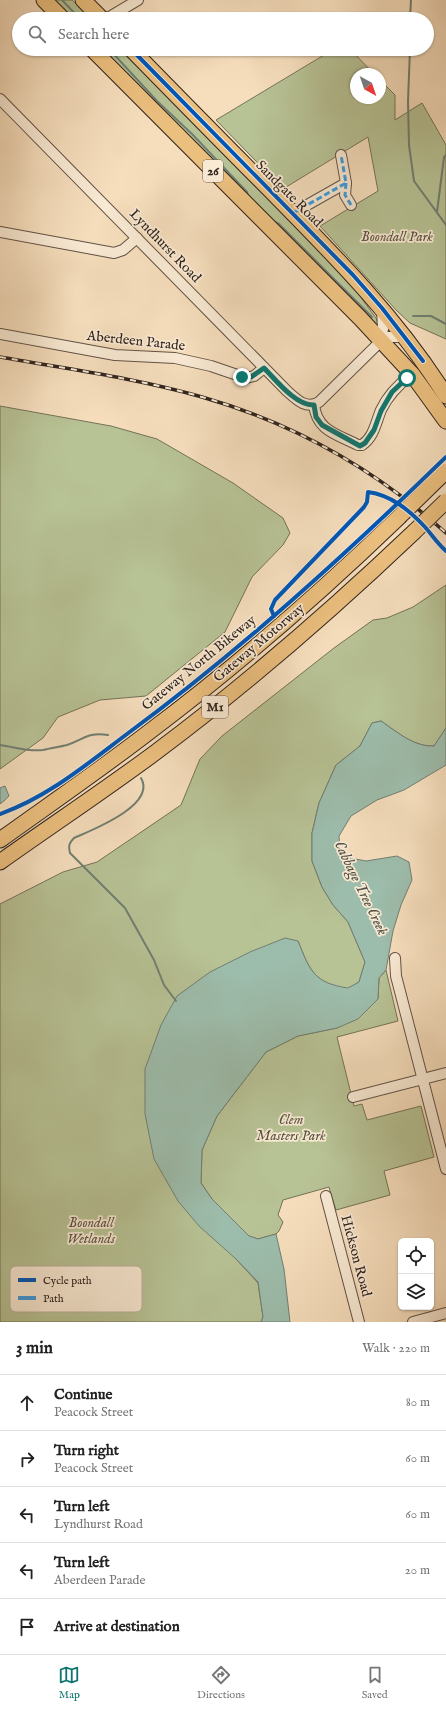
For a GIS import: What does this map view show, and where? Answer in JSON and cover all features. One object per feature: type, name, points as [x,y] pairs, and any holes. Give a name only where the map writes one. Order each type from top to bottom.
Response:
[{"type":"highway","points":[[44,0],[56,12]]},
{"type":"highway","points":[[83,0],[95,12]]},
{"type":"highway","name":"26","points":[[99,56],[380,340],[412,374],[446,421]]},
{"type":"highway","name":"Sandgate Road","points":[[138,56],[353,275],[382,308],[446,396]]},
{"type":"highway","name":"Gateway Motorway","points":[[0,840],[149,732],[215,681],[312,600],[446,472]]},
{"type":"highway","name":"Gateway Motorway","points":[[0,862],[156,752],[224,699],[310,628],[446,501]]},
{"type":"street","points":[[118,12],[138,0]]},
{"type":"street","name":"Lyndhurst Road","points":[[0,99],[264,368],[295,398],[303,403],[314,405]]},
{"type":"street","points":[[341,155],[346,183],[345,195],[351,205]]},
{"type":"street","points":[[293,213],[346,183]]},
{"type":"street","points":[[0,232],[114,253],[123,250],[137,238]]},
{"type":"street","points":[[380,340],[384,329],[382,308]]},
{"type":"street","name":"Aberdeen Parade","points":[[0,334],[115,355],[175,358],[211,366],[246,378],[254,376],[264,368]]},
{"type":"street","points":[[404,337],[389,336],[380,340],[322,400],[314,405],[316,417],[322,425],[358,445],[362,445],[374,430],[381,411],[392,392],[412,374]]},
{"type":"street","points":[[395,958],[396,976],[446,1169]]},
{"type":"street","points":[[353,1097],[446,1073]]},
{"type":"street","name":"Hickson Road","points":[[326,1196],[359,1322]]},
{"type":"street","points":[[413,1322],[446,1313]]},
{"type":"green space","points":[[47,0],[72,0],[85,12],[59,12]]},
{"type":"green space","points":[[103,56],[129,56],[351,284],[376,318],[379,327]]},
{"type":"green space","name":"Boondall Park","points":[[322,56],[357,56],[368,68],[350,68],[350,104],[386,104],[386,86],[395,95],[395,120],[422,103],[446,145],[446,339],[410,323],[397,311],[320,226],[378,191],[368,137],[283,189],[216,120]]},
{"type":"green space","points":[[0,406],[111,426],[157,439],[233,483],[283,518],[290,533],[283,545],[252,577],[225,632],[146,696],[100,700],[58,717],[43,738],[0,769]]},
{"type":"green space","name":"Boondall Wetlands","points":[[446,585],[446,728],[434,746],[427,746],[406,738],[381,721],[372,723],[360,746],[336,765],[319,803],[312,833],[312,861],[322,887],[333,905],[348,922],[365,962],[359,982],[348,989],[320,979],[310,968],[298,941],[145,1069],[236,1259],[258,1283],[263,1317],[261,1322],[0,1322],[0,904],[63,872],[97,862],[181,805],[200,759],[222,736],[334,648],[373,620],[387,618],[413,607]]},
{"type":"green space","name":"Clem Masters Park","points":[[386,970],[398,1021],[337,1037],[354,1106],[362,1104],[367,1120],[421,1106],[434,1157],[384,1171],[390,1195],[336,1210],[329,1187],[283,1200],[278,1215],[283,1222],[279,1231],[276,1234],[258,1239],[249,1236],[212,1199],[201,1183],[202,1150],[217,1116],[266,1052],[298,1036],[337,1028],[378,999],[379,978]]},
{"type":"water","name":"Cabbage Tree Creek","points":[[381,721],[406,738],[427,746],[434,746],[446,728],[446,765],[404,790],[377,800],[351,816],[339,836],[340,851],[350,858],[366,861],[397,856],[409,862],[412,880],[401,905],[393,931],[386,970],[379,978],[378,999],[358,1019],[337,1028],[298,1036],[266,1052],[217,1116],[202,1150],[201,1183],[212,1199],[249,1236],[258,1239],[276,1234],[284,1269],[290,1322],[261,1322],[263,1317],[258,1282],[236,1259],[199,1226],[178,1201],[154,1159],[145,1114],[145,1069],[161,1025],[177,996],[210,972],[250,952],[285,938],[298,941],[310,968],[320,979],[337,986],[348,988],[359,982],[365,962],[348,922],[333,905],[322,887],[312,861],[312,833],[319,803],[336,765],[360,746],[372,723]]},
{"type":"water","points":[[5,786],[9,796],[0,804],[0,788]]},
{"type":"waterway","points":[[62,0],[73,12]]},
{"type":"waterway","points":[[410,12],[411,0]]},
{"type":"waterway","points":[[115,56],[157,101],[192,134],[247,192],[248,196]]},
{"type":"waterway","points":[[410,56],[408,101],[409,145],[414,181],[446,225]]},
{"type":"waterway","points":[[437,212],[444,157],[446,155]]},
{"type":"waterway","points":[[273,221],[279,224],[372,317]]},
{"type":"waterway","points":[[413,316],[431,316],[446,324]]},
{"type":"waterway","points":[[0,745],[27,750],[43,750],[67,745],[95,734],[108,735]]},
{"type":"waterway","points":[[141,778],[143,788],[140,798],[132,807],[107,823],[74,838],[69,845],[69,851],[125,908],[154,960],[164,985],[176,1001]]},
{"type":"railway","points":[[0,357],[152,384],[202,397],[269,420],[332,451],[362,469],[419,510],[446,533]]},
{"type":"marked path","points":[[293,213],[346,183],[341,155]]},
{"type":"marked path","points":[[346,183],[345,195],[351,205]]},
{"type":"cycle path","points":[[138,56],[353,275],[382,308],[423,361]]},
{"type":"cycle path","name":"Gateway North Bikeway","points":[[0,814],[34,799],[66,779],[97,757],[211,669],[331,566],[446,457]]},
{"type":"cycle path","points":[[274,616],[271,609],[275,600],[364,507],[367,502],[368,492],[384,496],[406,509],[425,527],[446,551]]},
{"type":"route","points":[[242,377],[246,378],[254,376],[264,368],[295,398],[303,403],[314,405],[316,417],[325,428],[360,446],[365,443],[374,430],[381,411],[392,392],[407,378]]}]
